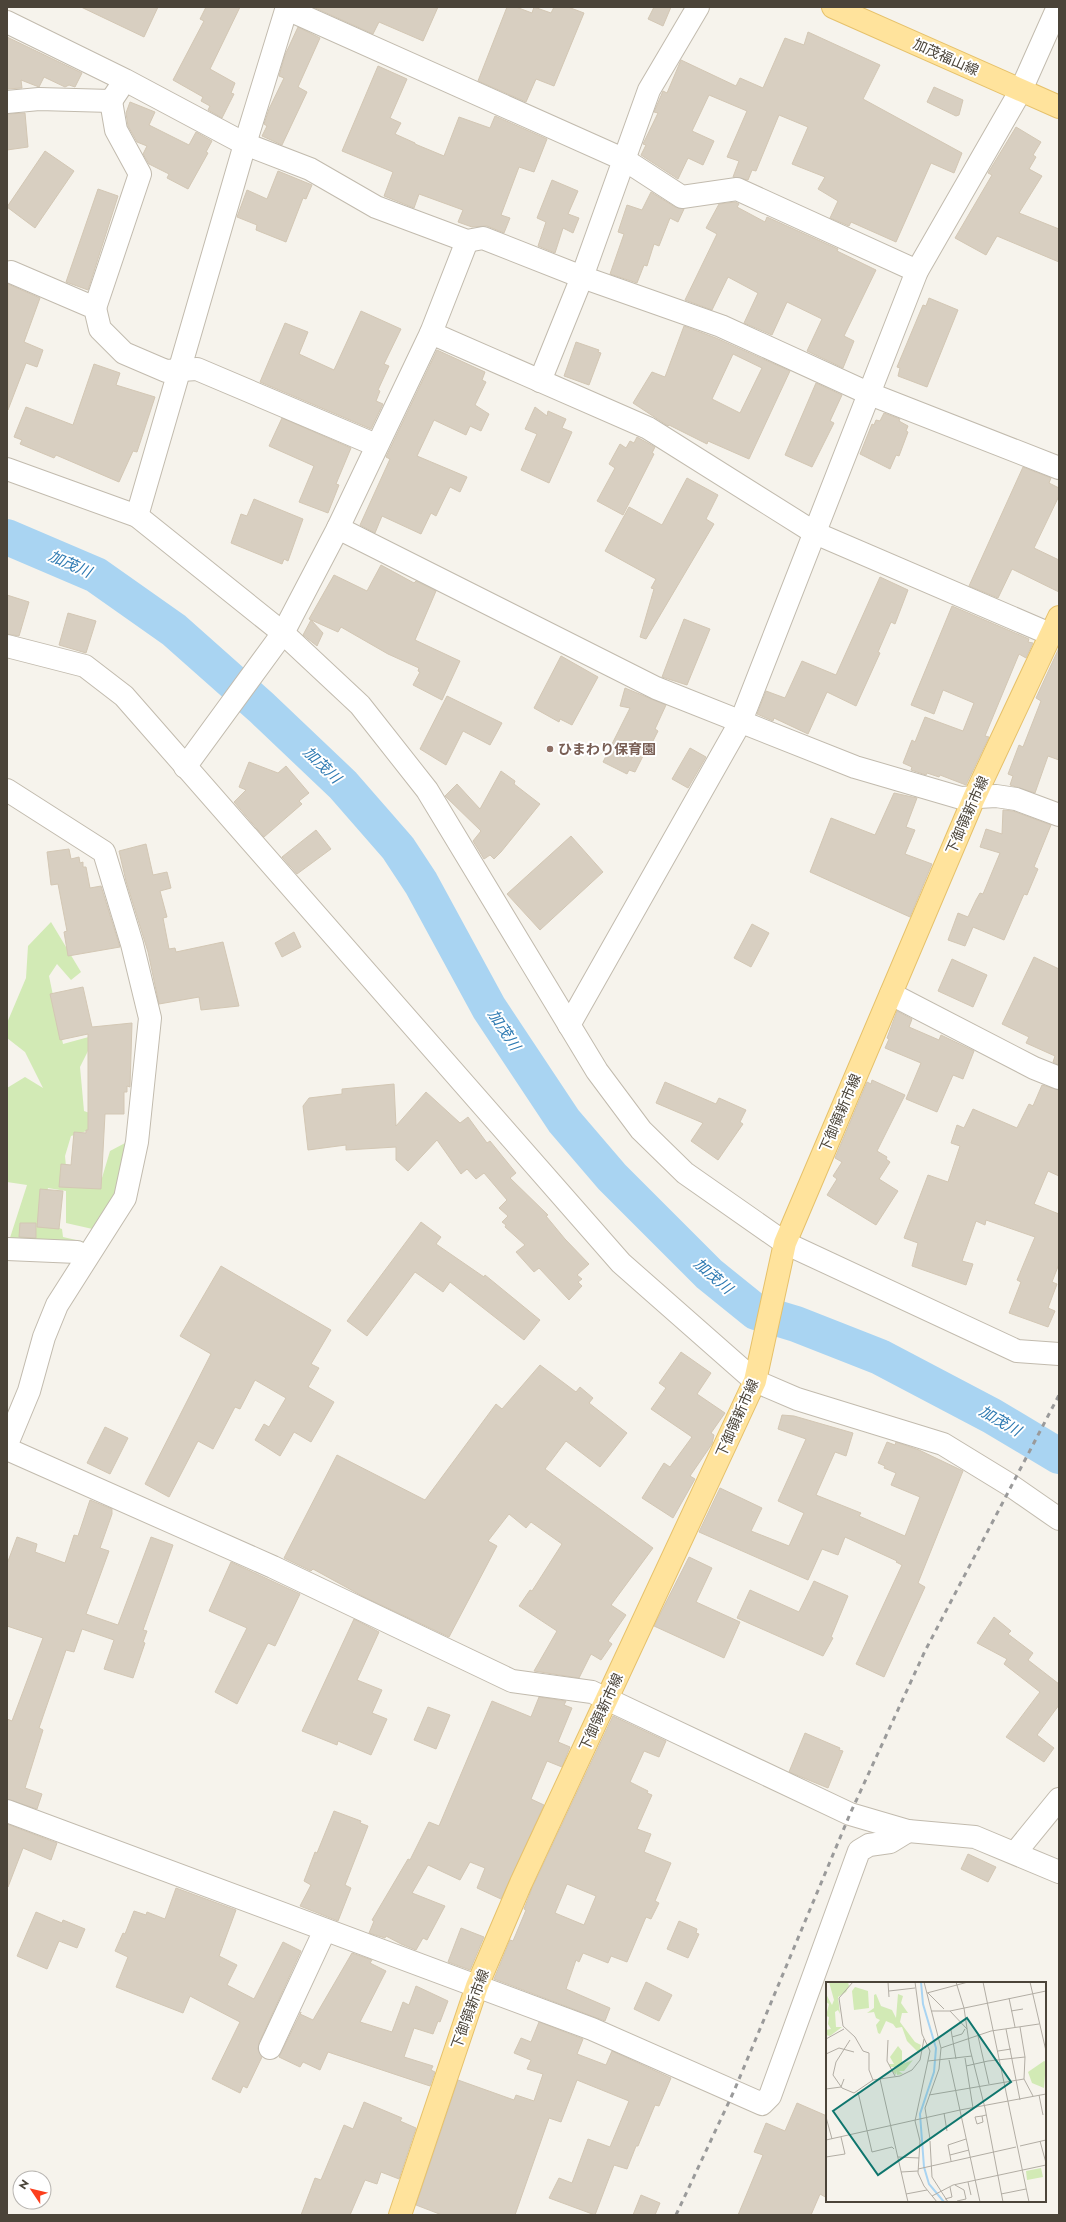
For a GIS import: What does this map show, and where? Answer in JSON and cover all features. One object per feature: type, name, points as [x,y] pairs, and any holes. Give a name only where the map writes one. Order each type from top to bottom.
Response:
[{"type":"main road","name":"加茂福山線","points":[[833,7],[1059,107]]},
{"type":"main road","name":"下御領新市線","points":[[400,2215],[477,1986],[521,1883],[608,1698],[757,1371],[783,1250],[974,798],[1055,626]]},
{"type":"street","points":[[540,381],[582,277],[649,90],[698,7]]},
{"type":"street","points":[[569,1025],[741,721],[918,271],[1021,90],[1058,7]]},
{"type":"street","points":[[137,516],[244,144],[287,8],[625,160],[682,197],[737,189],[918,271]]},
{"type":"street","points":[[7,22],[125,80],[244,144],[310,169],[376,207],[467,241],[483,238],[582,277],[721,326],[870,394],[1059,468]]},
{"type":"street","points":[[125,80],[110,101],[116,130],[140,174],[95,308],[100,329],[124,353],[166,370],[197,369],[376,445]]},
{"type":"street","points":[[7,102],[38,99],[110,101]]},
{"type":"street","points":[[185,767],[280,638],[338,528],[376,445],[431,333],[467,241]]},
{"type":"street","points":[[11,272],[95,308]]},
{"type":"street","points":[[431,333],[648,428],[815,533],[1055,626]]},
{"type":"street","points":[[7,469],[137,516],[360,705],[427,790],[597,1072],[641,1130],[685,1173],[783,1250],[1017,1352],[1059,1354]]},
{"type":"street","points":[[338,528],[656,688],[855,767],[961,798],[996,796],[1016,799],[1059,815]]},
{"type":"street","points":[[7,646],[85,666],[124,696],[620,1263],[757,1371],[797,1400],[943,1444],[1010,1485],[1059,1519]]},
{"type":"street","points":[[7,790],[104,852],[132,944],[150,1018],[137,1142],[125,1198],[86,1258],[55,1311],[44,1337],[29,1391],[7,1444]]},
{"type":"street","points":[[891,994],[1034,1068],[1059,1078]]},
{"type":"street","points":[[7,1249],[77,1252],[86,1258]]},
{"type":"street","points":[[7,1449],[273,1567],[512,1681],[592,1692],[608,1698],[622,1707],[850,1814],[908,1831],[975,1837],[1059,1872]]},
{"type":"street","points":[[1015,1853],[1059,1799]]},
{"type":"street","points":[[7,1811],[592,2029],[762,2104],[770,2096],[859,1851],[869,1844],[890,1842],[908,1831]]},
{"type":"street","points":[[270,2048],[325,1930]]},
{"type":"green space","points":[[51,922],[81,972],[71,980],[57,964],[49,976],[63,1044],[96,1035],[80,1067],[84,1111],[101,1117],[93,1129],[71,1136],[65,1156],[67,1177],[99,1188],[110,1151],[127,1142],[120,1195],[97,1230],[66,1223],[66,1191],[48,1188],[40,1222],[62,1229],[63,1237],[85,1242],[81,1249],[8,1244],[27,1185],[7,1182],[7,1088],[25,1077],[43,1088],[25,1052],[7,1038],[7,1023],[26,978],[28,946]]},
{"type":"building","points":[[81,7],[158,7],[144,37]]},
{"type":"building","points":[[206,7],[240,7],[210,69],[235,83],[231,93],[234,94],[222,118],[208,110],[210,106],[201,101],[203,97],[173,80],[204,21],[200,19]]},
{"type":"building","points":[[313,7],[438,7],[423,41],[379,22],[373,34]]},
{"type":"building","points":[[507,7],[516,7],[532,13],[534,7],[551,13],[554,7],[568,7],[584,13],[554,86],[536,79],[526,102],[478,81]]},
{"type":"building","points":[[654,7],[671,7],[663,26],[648,19]]},
{"type":"building","points":[[298,27],[320,38],[298,87],[307,92],[282,145],[262,136],[267,126],[264,124],[269,109],[284,78],[279,76],[285,55]]},
{"type":"building","points":[[808,32],[880,65],[863,99],[962,153],[954,173],[931,163],[896,242],[851,222],[849,226],[830,218],[838,201],[818,189],[825,177],[792,164],[808,127],[779,115],[756,171],[752,170],[748,180],[733,177],[739,161],[727,157],[747,111],[709,95],[692,131],[714,141],[703,165],[688,158],[678,179],[641,155],[646,145],[643,144],[658,113],[654,112],[663,91],[667,93],[681,60],[736,86],[740,78],[763,88],[785,38],[804,45]]},
{"type":"building","points":[[7,37],[82,73],[75,87],[69,85],[65,87],[44,77],[39,87],[21,80],[22,88],[7,89]]},
{"type":"building","points":[[378,66],[407,79],[390,118],[401,123],[395,134],[415,144],[444,156],[459,117],[490,128],[495,116],[547,139],[534,172],[519,167],[501,215],[510,218],[504,233],[487,226],[472,227],[458,222],[463,210],[419,194],[414,208],[384,196],[393,172],[342,151]]},
{"type":"building","points":[[934,87],[963,100],[959,115],[956,116],[927,102]]},
{"type":"building","points":[[130,102],[155,112],[149,125],[189,145],[196,132],[212,141],[206,152],[208,153],[188,189],[167,178],[169,174],[149,164],[143,154],[147,146],[137,142],[128,126],[126,113]]},
{"type":"building","points":[[25,113],[28,147],[7,150],[7,114]]},
{"type":"building","points":[[1016,127],[1041,142],[1033,155],[1036,157],[1029,169],[1042,176],[1019,213],[1059,229],[1059,262],[997,236],[986,255],[955,238],[992,175],[988,173]]},
{"type":"building","points":[[45,151],[74,171],[35,228],[7,207]]},
{"type":"building","points":[[278,171],[312,185],[306,199],[303,198],[286,242],[256,230],[257,225],[237,217],[247,190],[267,199]]},
{"type":"building","points":[[552,180],[578,191],[568,214],[579,218],[573,233],[563,228],[555,253],[538,246],[546,222],[537,218]]},
{"type":"building","points":[[98,189],[118,196],[88,290],[66,282]]},
{"type":"building","points":[[651,192],[675,207],[684,209],[678,222],[670,218],[659,246],[654,244],[647,266],[644,265],[637,283],[610,274],[624,234],[618,232],[627,205],[642,210]]},
{"type":"building","points":[[735,202],[739,204],[737,207],[765,222],[767,217],[838,249],[837,251],[876,270],[844,336],[854,341],[843,368],[807,351],[822,319],[787,302],[772,335],[744,323],[758,293],[728,277],[712,310],[685,300],[717,234],[706,228],[719,204]]},
{"type":"building","points":[[8,284],[40,298],[24,342],[43,350],[37,367],[26,363],[8,410]]},
{"type":"building","points":[[929,298],[958,310],[927,387],[898,376],[900,368],[897,367],[923,305],[926,306]]},
{"type":"building","points":[[361,311],[401,329],[384,364],[389,366],[378,390],[380,391],[376,401],[383,404],[371,429],[260,382],[285,323],[308,332],[299,354],[334,370]]},
{"type":"building","points":[[684,326],[716,338],[790,371],[749,459],[708,441],[707,444],[669,425],[668,426],[633,403],[652,372],[665,377]],"holes":[[[733,354],[762,368],[740,413],[712,399]]]},
{"type":"building","points":[[576,342],[599,350],[598,352],[601,353],[589,385],[564,376]]},
{"type":"building","points":[[437,350],[485,372],[482,380],[486,382],[475,405],[489,414],[481,431],[470,426],[466,435],[434,420],[417,456],[467,477],[460,492],[450,487],[436,516],[431,513],[421,534],[382,516],[375,533],[360,525],[390,459],[386,457]]},
{"type":"building","points":[[94,364],[120,373],[116,385],[155,397],[137,452],[133,451],[119,482],[56,455],[54,458],[20,444],[22,440],[14,437],[26,407],[73,425]]},
{"type":"building","points":[[816,383],[842,395],[830,421],[834,423],[812,467],[785,455]]},
{"type":"building","points":[[535,407],[547,416],[548,411],[566,419],[562,428],[572,432],[549,483],[521,470],[537,434],[525,429]]},
{"type":"building","points":[[884,413],[900,419],[899,421],[908,426],[906,431],[908,432],[899,456],[896,455],[890,469],[860,454],[872,424],[874,425],[876,420],[880,421]]},
{"type":"building","points":[[282,418],[351,448],[336,484],[339,485],[328,513],[299,502],[314,466],[269,446]]},
{"type":"building","points":[[637,437],[655,447],[652,453],[654,454],[623,515],[597,501],[615,468],[609,464],[620,444],[626,448],[630,441],[634,443]]},
{"type":"building","points":[[1023,467],[1051,478],[1049,483],[1059,488],[1059,496],[1034,548],[1059,560],[1059,592],[1012,569],[998,598],[969,586]]},
{"type":"building","points":[[687,478],[718,495],[706,519],[714,524],[646,639],[640,637],[654,589],[651,588],[656,579],[605,551],[629,507],[662,525]]},
{"type":"building","points":[[254,499],[303,519],[288,561],[284,559],[282,564],[231,543],[241,514],[247,516]]},
{"type":"building","points":[[381,565],[414,583],[416,581],[436,591],[415,640],[460,661],[442,700],[413,685],[420,672],[418,671],[419,668],[388,654],[341,627],[338,632],[309,619],[334,575],[367,591]]},
{"type":"building","points":[[880,577],[908,590],[895,624],[891,622],[878,652],[880,653],[856,706],[827,692],[808,734],[774,718],[773,721],[757,714],[766,691],[785,698],[802,661],[836,675]]},
{"type":"building","points":[[7,595],[29,602],[19,636],[7,634]]},
{"type":"building","points":[[952,606],[1029,639],[1028,642],[1033,643],[1026,658],[1019,654],[985,736],[989,737],[966,785],[940,775],[939,777],[927,773],[926,775],[911,770],[912,767],[903,763],[912,740],[915,742],[925,717],[963,731],[974,703],[943,690],[934,714],[911,705]]},
{"type":"building","points":[[68,613],[96,621],[86,653],[59,645]]},
{"type":"building","points":[[684,619],[710,629],[687,685],[662,677]]},
{"type":"building","points":[[311,620],[323,633],[317,646],[303,635]]},
{"type":"building","points":[[1059,648],[1059,760],[1048,756],[1035,793],[1010,785],[1013,776],[1008,774],[1019,745],[1023,747],[1041,701],[1036,698]]},
{"type":"building","points":[[561,656],[598,677],[572,725],[560,719],[559,722],[534,708]]},
{"type":"building","points":[[625,688],[666,705],[655,729],[658,731],[651,745],[649,744],[635,772],[629,770],[627,774],[603,762],[630,708],[620,706]]},
{"type":"building","points":[[447,696],[502,723],[490,745],[463,731],[446,765],[420,749]]},
{"type":"building","points":[[690,748],[706,757],[688,788],[672,779]]},
{"type":"building","points":[[249,762],[278,773],[286,766],[309,793],[299,801],[302,804],[264,837],[234,802],[246,790],[239,787]]},
{"type":"building","points":[[501,771],[515,781],[514,784],[540,804],[494,859],[490,855],[484,859],[473,841],[481,831],[445,796],[457,784],[480,809]]},
{"type":"building","points":[[894,793],[917,798],[906,827],[915,830],[905,854],[932,864],[910,917],[810,872],[831,818],[875,835]]},
{"type":"building","points":[[1003,810],[1013,811],[1051,825],[1034,867],[1038,869],[1027,895],[1024,894],[1004,940],[973,927],[965,946],[948,940],[958,913],[968,917],[980,893],[983,894],[1000,853],[980,847],[986,829],[1002,834]]},
{"type":"building","points":[[316,830],[331,849],[297,874],[282,857]]},
{"type":"building","points":[[571,836],[603,872],[540,930],[507,894]]},
{"type":"building","points":[[146,844],[153,875],[167,872],[171,888],[160,891],[167,917],[163,918],[169,949],[175,948],[176,952],[223,942],[239,1006],[201,1010],[199,997],[159,1004],[148,952],[126,881],[119,851]]},
{"type":"building","points":[[69,849],[71,859],[79,857],[80,863],[83,862],[83,867],[86,867],[90,888],[101,886],[120,947],[68,956],[64,932],[67,931],[58,884],[51,885],[47,852]]},
{"type":"building","points":[[752,924],[769,933],[751,967],[734,958]]},
{"type":"building","points":[[294,932],[301,947],[282,957],[275,943]]},
{"type":"building","points":[[1034,957],[1059,969],[1059,1065],[1053,1062],[1055,1056],[1026,1043],[1029,1037],[1002,1024]]},
{"type":"building","points":[[952,959],[987,975],[973,1007],[938,991]]},
{"type":"building","points":[[83,987],[92,1027],[132,1023],[130,1087],[127,1086],[127,1092],[124,1092],[124,1114],[105,1114],[101,1189],[59,1187],[61,1164],[71,1165],[74,1132],[86,1133],[86,1130],[88,1130],[88,1034],[60,1040],[50,994]]},
{"type":"building","points":[[897,1011],[912,1019],[909,1027],[939,1040],[941,1035],[974,1051],[963,1079],[953,1075],[937,1112],[906,1099],[921,1063],[885,1048]]},
{"type":"building","points":[[872,1080],[905,1095],[877,1151],[887,1157],[886,1159],[890,1162],[879,1179],[898,1191],[876,1225],[827,1195],[837,1179],[833,1176],[842,1162],[835,1158],[867,1082],[871,1084]]},
{"type":"building","points":[[665,1082],[716,1104],[719,1098],[746,1110],[740,1122],[743,1124],[718,1160],[691,1141],[703,1123],[656,1103]]},
{"type":"building","points":[[394,1084],[396,1126],[426,1092],[460,1123],[468,1117],[487,1143],[490,1141],[516,1173],[510,1178],[548,1215],[546,1216],[565,1239],[589,1264],[577,1275],[582,1279],[578,1282],[582,1286],[569,1300],[539,1268],[534,1272],[516,1252],[525,1245],[505,1227],[506,1225],[502,1222],[508,1216],[499,1208],[507,1200],[484,1173],[476,1179],[467,1169],[461,1174],[437,1140],[408,1171],[396,1160],[396,1147],[346,1150],[346,1145],[308,1150],[303,1106],[309,1098],[342,1094],[342,1089]]},
{"type":"building","points":[[1042,1085],[1059,1090],[1059,1176],[1048,1171],[1034,1204],[1059,1214],[1059,1264],[1052,1282],[1057,1284],[1048,1308],[1055,1311],[1048,1327],[1009,1313],[1021,1282],[1017,1280],[1035,1237],[986,1220],[985,1225],[976,1221],[962,1261],[973,1264],[966,1285],[912,1266],[918,1243],[904,1238],[928,1175],[948,1182],[960,1146],[951,1143],[957,1125],[964,1128],[973,1109],[1017,1128],[1029,1104],[1033,1106]]},
{"type":"building","points":[[40,1189],[63,1191],[59,1229],[37,1227]]},
{"type":"building","points":[[421,1222],[441,1237],[436,1244],[484,1277],[485,1275],[540,1320],[524,1340],[450,1282],[443,1292],[415,1272],[367,1336],[347,1321]]},
{"type":"building","points":[[20,1223],[36,1223],[36,1238],[19,1237]]},
{"type":"building","points":[[221,1266],[331,1330],[311,1364],[319,1368],[308,1387],[334,1402],[311,1442],[294,1432],[280,1456],[255,1440],[264,1424],[269,1427],[286,1398],[255,1380],[240,1409],[235,1407],[213,1449],[198,1441],[169,1497],[145,1484],[211,1354],[180,1336]]},
{"type":"building","points":[[681,1352],[711,1373],[697,1394],[725,1413],[711,1433],[714,1435],[712,1444],[690,1476],[695,1479],[673,1518],[642,1498],[664,1463],[670,1467],[692,1437],[651,1409],[666,1388],[659,1383]]},
{"type":"building","points":[[540,1365],[576,1392],[580,1387],[593,1398],[589,1403],[627,1433],[600,1467],[566,1441],[545,1469],[653,1548],[611,1605],[626,1615],[608,1641],[612,1644],[601,1660],[591,1654],[579,1678],[534,1671],[557,1631],[519,1606],[530,1590],[532,1591],[562,1544],[531,1522],[526,1528],[509,1514],[488,1541],[497,1546],[449,1637],[364,1597],[313,1569],[311,1571],[284,1558],[337,1455],[425,1500],[496,1404],[502,1409]]},
{"type":"building","points":[[782,1415],[794,1416],[853,1433],[846,1456],[835,1452],[816,1495],[861,1513],[859,1516],[905,1536],[920,1497],[891,1485],[896,1473],[884,1468],[885,1466],[878,1463],[887,1442],[895,1445],[896,1442],[919,1450],[963,1471],[918,1583],[925,1587],[884,1677],[856,1664],[902,1565],[896,1562],[897,1561],[845,1537],[838,1555],[822,1549],[808,1580],[699,1532],[720,1488],[762,1508],[751,1531],[789,1546],[804,1513],[778,1501],[806,1439],[778,1429]]},
{"type":"building","points":[[105,1427],[128,1438],[110,1474],[87,1463]]},
{"type":"building","points":[[90,1500],[112,1509],[112,1514],[100,1548],[109,1551],[86,1614],[118,1625],[151,1537],[173,1545],[143,1630],[147,1631],[143,1642],[145,1643],[133,1678],[104,1669],[114,1640],[82,1629],[74,1652],[66,1650],[39,1728],[43,1730],[25,1788],[42,1794],[37,1809],[7,1799],[7,1719],[12,1721],[43,1638],[7,1626],[7,1564],[17,1537],[37,1544],[35,1552],[65,1563],[74,1535],[78,1536]]},
{"type":"building","points":[[689,1557],[712,1568],[696,1602],[740,1622],[724,1658],[654,1626]]},
{"type":"building","points":[[231,1562],[300,1594],[275,1646],[268,1643],[237,1704],[215,1692],[247,1628],[209,1611]]},
{"type":"building","points":[[814,1581],[848,1596],[831,1637],[833,1638],[823,1656],[737,1618],[750,1590],[799,1612]]},
{"type":"building","points":[[994,1617],[1011,1631],[1008,1634],[1033,1653],[1028,1660],[1059,1684],[1059,1705],[1037,1735],[1054,1748],[1044,1762],[1006,1737],[1040,1692],[1004,1664],[1007,1659],[977,1643]]},
{"type":"building","points":[[354,1619],[379,1632],[357,1680],[382,1690],[372,1713],[387,1719],[371,1755],[338,1741],[337,1745],[302,1731]]},
{"type":"building","points":[[539,1697],[566,1701],[564,1705],[572,1708],[558,1742],[570,1747],[562,1767],[547,1761],[531,1799],[544,1805],[501,1899],[477,1888],[485,1868],[470,1862],[460,1880],[428,1865],[412,1893],[445,1906],[427,1940],[423,1938],[416,1950],[386,1936],[385,1938],[369,1933],[374,1921],[372,1920],[408,1859],[410,1860],[429,1822],[439,1826],[492,1701],[531,1717]]},
{"type":"building","points":[[428,1707],[450,1715],[436,1749],[414,1740]]},
{"type":"building","points":[[613,1716],[666,1741],[659,1757],[644,1751],[630,1782],[648,1791],[647,1793],[652,1795],[637,1829],[651,1834],[644,1852],[671,1863],[655,1901],[659,1903],[651,1919],[646,1917],[627,1962],[611,1956],[608,1963],[583,1953],[579,1962],[576,1960],[566,1989],[610,2008],[605,2021],[494,1979],[510,1940],[513,1941],[526,1910],[524,1909],[532,1888]],"holes":[[[567,1884],[596,1896],[584,1925],[555,1913]]]},
{"type":"building","points":[[805,1733],[840,1748],[839,1750],[843,1751],[828,1788],[789,1772]]},
{"type":"building","points":[[334,1811],[361,1821],[360,1823],[368,1826],[345,1885],[351,1888],[338,1921],[300,1906],[311,1885],[304,1881],[315,1852],[317,1853]]},
{"type":"building","points":[[7,1824],[57,1843],[51,1860],[23,1848],[8,1887]]},
{"type":"building","points":[[968,1854],[996,1867],[988,1882],[961,1869]]},
{"type":"building","points":[[176,1888],[236,1910],[219,1956],[237,1965],[227,1985],[254,1999],[283,1942],[301,1951],[259,2043],[258,2049],[262,2057],[247,2088],[243,2086],[240,2093],[212,2079],[240,2022],[190,1996],[183,2013],[116,1987],[128,1957],[115,1951],[123,1933],[125,1934],[134,1911],[146,1915],[147,1912],[165,1919]]},
{"type":"building","points":[[36,1912],[62,1923],[63,1920],[85,1929],[77,1948],[59,1941],[47,1969],[17,1956]]},
{"type":"building","points":[[679,1921],[697,1929],[696,1933],[699,1934],[688,1958],[667,1949]]},
{"type":"building","points":[[461,1928],[484,1937],[470,1970],[448,1962]]},
{"type":"building","points":[[352,1953],[372,1960],[370,1963],[386,1971],[360,2022],[392,2032],[403,2002],[409,2005],[416,1986],[448,2001],[440,2022],[438,2021],[433,2034],[414,2028],[404,2057],[433,2066],[431,2070],[435,2072],[430,2086],[328,2052],[320,2070],[303,2062],[300,2067],[279,2057],[300,2014],[313,2020]]},
{"type":"building","points":[[646,1982],[672,1995],[659,2021],[634,2009]]},
{"type":"building","points":[[539,2022],[583,2039],[577,2054],[606,2065],[612,2051],[671,2078],[659,2106],[655,2105],[627,2169],[614,2165],[595,2215],[549,2198],[559,2178],[572,2183],[588,2139],[610,2147],[629,2101],[577,2080],[561,2122],[549,2118],[515,2215],[442,2215],[416,2205],[458,2080],[514,2100],[516,2095],[534,2101],[543,2074],[527,2069],[531,2060],[514,2053],[521,2038],[531,2042]]},
{"type":"building","points":[[364,2102],[402,2118],[400,2121],[416,2128],[399,2179],[381,2172],[377,2184],[365,2180],[350,2215],[301,2215],[315,2178],[321,2180],[344,2125],[353,2129]]},
{"type":"building","points":[[797,2103],[826,2116],[826,2197],[820,2194],[811,2215],[738,2215],[763,2155],[754,2152],[766,2123],[785,2131]]},
{"type":"building","points":[[641,2195],[660,2203],[655,2215],[633,2215]]},
{"type":"waterway","name":"加茂川","points":[[7,537],[96,575],[174,630],[262,708],[343,785],[398,848],[421,883],[489,1008],[564,1121],[612,1177],[709,1274],[756,1312],[796,1324],[880,1357],[992,1416],[1059,1456]]},
{"type":"railway","points":[[676,2215],[734,2091],[850,1814],[925,1651],[1059,1395]]},
{"type":"place","name":"ひまわり保育園","points":[[550,749]]}]
